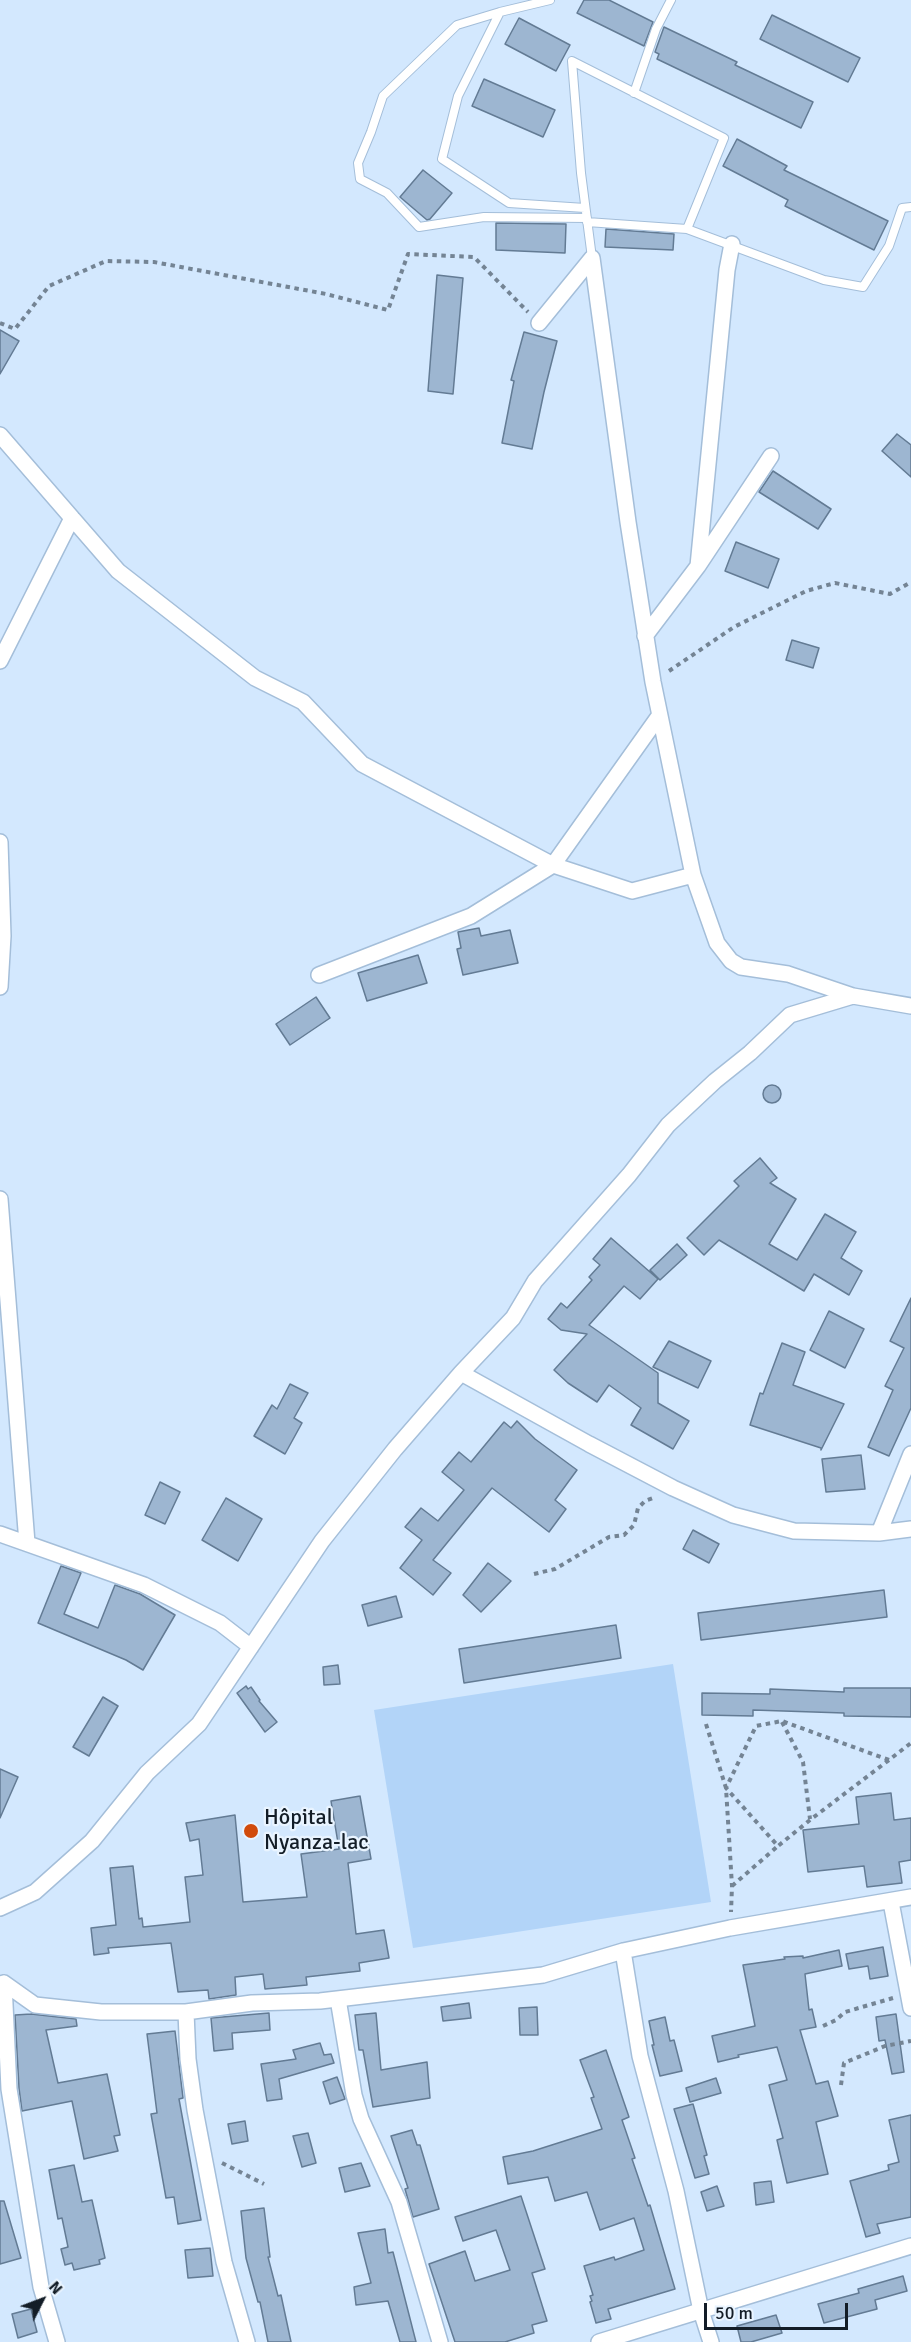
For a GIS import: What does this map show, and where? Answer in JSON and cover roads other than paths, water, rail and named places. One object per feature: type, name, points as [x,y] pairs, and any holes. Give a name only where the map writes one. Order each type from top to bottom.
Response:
[{"type":"street","points":[[698,566],[727,270],[732,244]]},
{"type":"street","points":[[539,323],[592,258]]},
{"type":"street","points":[[592,258],[645,636],[659,716],[693,875],[717,944],[731,961],[741,967],[788,974],[854,996],[911,1006]]},
{"type":"street","points":[[0,435],[118,571],[255,678],[303,702],[362,764],[553,865],[632,891],[693,875]]},
{"type":"street","points":[[645,636],[698,566],[771,456]]},
{"type":"street","points":[[0,661],[72,518]]},
{"type":"street","points":[[319,975],[471,916],[553,865],[659,716]]},
{"type":"street","points":[[0,842],[3,936],[0,987]]},
{"type":"street","points":[[0,1908],[35,1892],[92,1841],[147,1773],[199,1724],[322,1541],[395,1449],[461,1373],[513,1318],[535,1281],[629,1175],[668,1125],[790,1015],[854,996]]},
{"type":"street","points":[[0,1199],[27,1543]]},
{"type":"street","points":[[461,1373],[673,1488],[733,1515],[794,1532],[879,1533],[911,1529]]},
{"type":"street","points":[[879,1533],[911,1454]]},
{"type":"street","points":[[0,1534],[144,1585],[220,1623],[251,1647]]},
{"type":"street","points":[[2,1984],[35,2005],[101,2012],[186,2012],[252,2003],[338,1999],[543,1975],[623,1951],[730,1929],[911,1897]]},
{"type":"street","points":[[891,1902],[910,2001]]},
{"type":"street","points":[[623,1951],[640,2056],[676,2191],[701,2311],[711,2342]]},
{"type":"street","points":[[2,1984],[9,2089],[41,2287],[57,2342]]},
{"type":"street","points":[[338,1999],[354,2095],[361,2119],[399,2202],[440,2342]]},
{"type":"street","points":[[186,2012],[189,2069],[203,2153],[224,2262],[247,2342]]},
{"type":"street","points":[[599,2342],[911,2246]]},
{"type":"lane","points":[[550,0],[457,25],[383,96],[358,163],[360,179],[387,193],[419,226],[484,217],[587,220],[687,229],[824,280],[863,287],[889,246],[902,208],[911,207]]},
{"type":"lane","points":[[634,93],[656,29],[671,0]]},
{"type":"lane","points":[[500,12],[458,96],[442,159],[509,203],[585,208]]},
{"type":"lane","points":[[592,258],[585,208],[572,61],[724,138],[687,229]]},
{"type":"place","name":"Hôpital Nyanza-lac","points":[[251,1831]]}]
